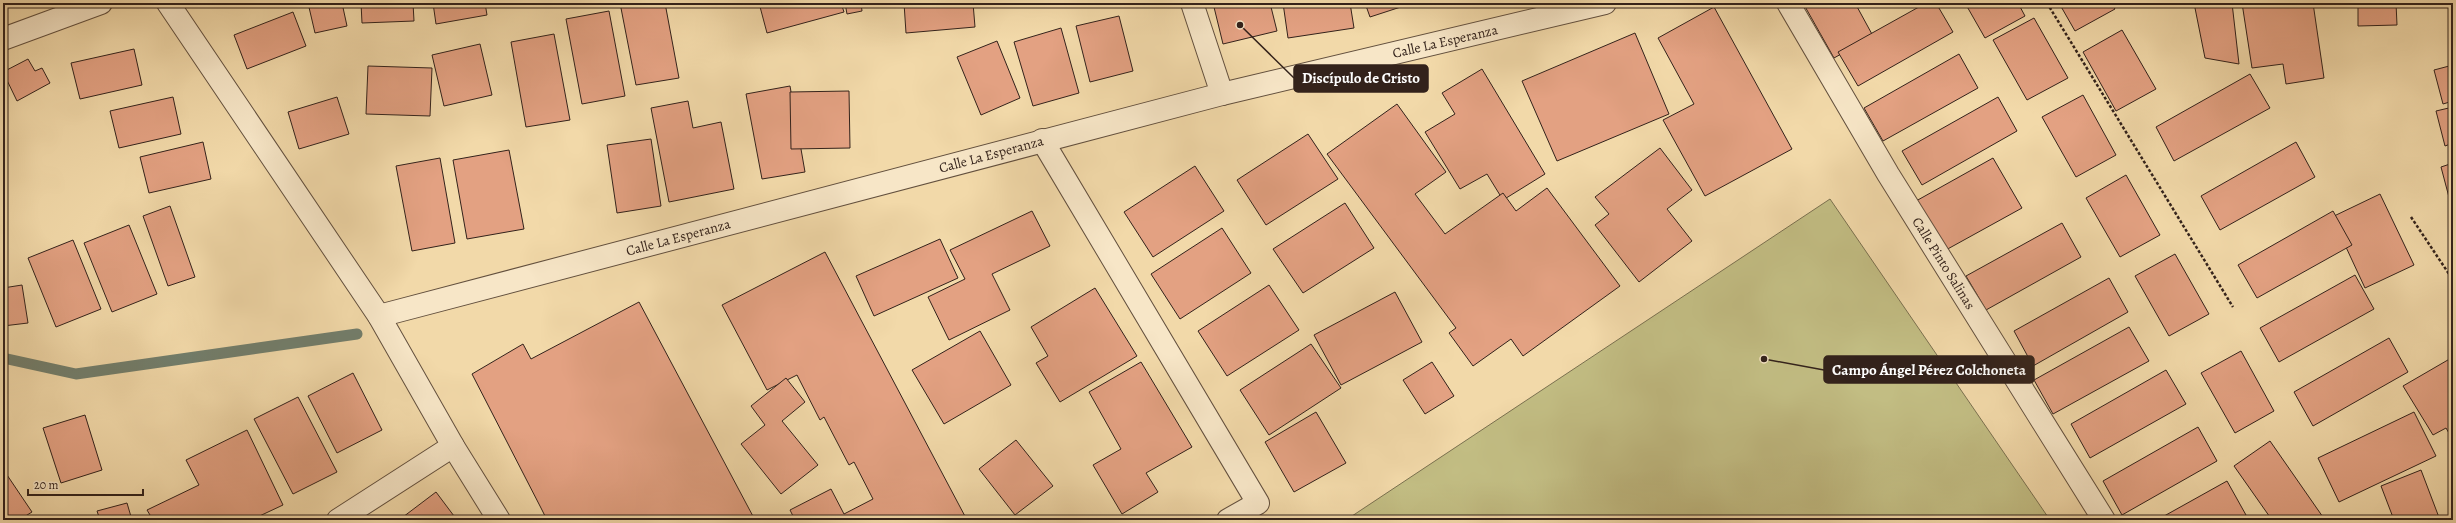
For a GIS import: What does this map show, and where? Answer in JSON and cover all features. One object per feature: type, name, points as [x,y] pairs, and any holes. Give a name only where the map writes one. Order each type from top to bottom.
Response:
[{"type":"street","points":[[3,39],[101,3]]},
{"type":"street","points":[[168,3],[379,316],[454,446],[499,520]]},
{"type":"street","points":[[1192,3],[1222,94]]},
{"type":"street","name":"Calle La Esperanza","points":[[379,316],[1042,140],[1222,94],[1605,3]]},
{"type":"street","name":"Calle Pinto Salinas","points":[[1788,3],[1888,174],[2104,520]]},
{"type":"street","points":[[1042,140],[1258,503],[1228,520]]},
{"type":"street","points":[[338,520],[454,446]]},
{"type":"path","points":[[2047,3],[2233,307]]},
{"type":"path","points":[[2411,217],[2453,280]]},
{"type":"shaded area","points":[[1830,199],[2050,520],[1346,520]]},
{"type":"building","points":[[308,3],[342,3],[347,26],[315,33]]},
{"type":"building","points":[[361,3],[413,3],[414,21],[362,23]]},
{"type":"building","points":[[433,3],[485,3],[487,15],[436,24]]},
{"type":"building","points":[[620,3],[665,3],[679,78],[636,85]]},
{"type":"building","points":[[759,3],[841,3],[844,12],[767,33]]},
{"type":"building","points":[[845,3],[861,3],[862,11],[847,14]]},
{"type":"building","points":[[904,3],[973,3],[975,27],[906,33]]},
{"type":"building","points":[[1213,3],[1270,3],[1277,31],[1223,44]]},
{"type":"building","points":[[1283,3],[1350,3],[1354,28],[1288,38]]},
{"type":"building","points":[[1365,3],[1413,3],[1370,17]]},
{"type":"building","points":[[1803,3],[1855,3],[1873,36],[1834,58]]},
{"type":"building","points":[[1926,3],[1936,3],[1953,32],[1858,86],[1838,52]]},
{"type":"building","points":[[1965,3],[2018,3],[2025,16],[1985,38]]},
{"type":"building","points":[[2059,3],[2111,3],[2115,9],[2075,31]]},
{"type":"building","points":[[2194,3],[2232,3],[2239,64],[2205,58]]},
{"type":"building","points":[[2242,3],[2313,3],[2324,78],[2286,84],[2283,64],[2252,68]]},
{"type":"building","points":[[2358,3],[2396,3],[2397,25],[2358,26]]},
{"type":"building","points":[[1714,7],[1792,149],[1705,196],[1663,120],[1694,104],[1658,38]]},
{"type":"building","points":[[609,11],[625,96],[582,104],[566,19]]},
{"type":"building","points":[[293,12],[306,46],[247,69],[234,35]]},
{"type":"building","points":[[1119,16],[1133,71],[1090,82],[1076,26]]},
{"type":"building","points":[[2034,18],[2068,78],[2027,100],[1993,40]]},
{"type":"building","points":[[1061,28],[1079,93],[1033,106],[1014,42]]},
{"type":"building","points":[[2122,30],[2156,89],[2116,111],[2083,52]]},
{"type":"building","points":[[1635,33],[1669,114],[1557,161],[1522,81]]},
{"type":"building","points":[[554,34],[570,120],[526,127],[511,42]]},
{"type":"building","points":[[997,41],[1020,98],[981,115],[957,57]]},
{"type":"building","points":[[480,44],[492,95],[444,106],[432,55]]},
{"type":"building","points":[[134,49],[142,85],[80,99],[71,63]]},
{"type":"building","points":[[1959,54],[1978,88],[1883,141],[1864,108]]},
{"type":"building","points":[[28,59],[35,71],[42,68],[50,83],[17,101],[3,72]]},
{"type":"building","points":[[2453,65],[2453,101],[2443,104],[2434,70]]},
{"type":"building","points":[[368,66],[432,68],[430,116],[366,114]]},
{"type":"building","points":[[1482,69],[1545,174],[1503,200],[1487,174],[1460,189],[1425,132],[1455,114],[1442,93]]},
{"type":"building","points":[[2250,74],[2270,108],[2174,161],[2156,127]]},
{"type":"building","points":[[790,86],[805,172],[762,179],[746,94]]},
{"type":"building","points":[[849,91],[850,148],[791,149],[790,92]]},
{"type":"building","points":[[2083,95],[2116,155],[2076,177],[2042,117]]},
{"type":"building","points":[[173,97],[181,134],[119,148],[110,111]]},
{"type":"building","points":[[337,97],[349,134],[299,149],[288,112]]},
{"type":"building","points":[[1998,97],[2017,131],[1922,185],[1902,151]]},
{"type":"building","points":[[688,101],[693,128],[721,122],[734,189],[669,202],[651,108]]},
{"type":"building","points":[[1397,104],[1446,172],[1415,194],[1445,234],[1503,193],[1516,211],[1547,188],[1620,286],[1523,356],[1511,339],[1473,366],[1449,333],[1456,328],[1327,154]]},
{"type":"building","points":[[2453,107],[2453,143],[2445,146],[2436,111]]},
{"type":"building","points":[[1308,134],[1338,179],[1266,225],[1237,180]]},
{"type":"building","points":[[651,139],[661,206],[617,213],[607,145]]},
{"type":"building","points":[[203,142],[211,179],[149,193],[140,157]]},
{"type":"building","points":[[2296,142],[2315,177],[2220,230],[2201,196]]},
{"type":"building","points":[[1660,148],[1692,190],[1667,209],[1692,241],[1639,282],[1595,225],[1609,214],[1595,197]]},
{"type":"building","points":[[509,150],[524,229],[467,239],[453,160]]},
{"type":"building","points":[[440,158],[455,243],[412,251],[396,166]]},
{"type":"building","points":[[1993,158],[2022,208],[1944,251],[1916,201]]},
{"type":"building","points":[[2453,163],[2453,200],[2450,201],[2441,167]]},
{"type":"building","points":[[1195,166],[1224,211],[1153,257],[1124,212]]},
{"type":"building","points":[[2126,175],[2160,235],[2120,257],[2086,198]]},
{"type":"building","points":[[2380,194],[2414,265],[2365,288],[2332,217]]},
{"type":"building","points":[[1345,203],[1374,248],[1303,293],[1273,249]]},
{"type":"building","points":[[170,206],[195,277],[168,286],[143,216]]},
{"type":"building","points":[[1032,211],[1050,246],[992,274],[1010,310],[949,340],[928,297],[965,279],[950,250]]},
{"type":"building","points":[[2333,211],[2352,245],[2257,298],[2238,265]]},
{"type":"building","points":[[2062,223],[2081,257],[1986,310],[1966,276]]},
{"type":"building","points":[[129,225],[157,294],[112,312],[84,243]]},
{"type":"building","points":[[1222,228],[1251,273],[1180,319],[1151,274]]},
{"type":"building","points":[[940,239],[958,278],[874,316],[856,276]]},
{"type":"building","points":[[73,240],[101,309],[56,327],[28,258]]},
{"type":"building","points":[[825,252],[967,520],[795,520],[790,510],[831,489],[844,514],[873,499],[854,462],[849,465],[824,417],[820,420],[797,375],[767,390],[722,305]]},
{"type":"building","points":[[2175,254],[2209,314],[2169,336],[2135,276]]},
{"type":"building","points":[[2355,275],[2374,309],[2279,362],[2260,328]]},
{"type":"building","points":[[2109,278],[2128,312],[2033,366],[2014,331]]},
{"type":"building","points":[[22,285],[28,323],[3,326],[3,288]]},
{"type":"building","points":[[1269,285],[1299,330],[1227,376],[1198,331]]},
{"type":"building","points":[[1095,288],[1137,356],[1060,402],[1036,363],[1048,356],[1031,327]]},
{"type":"building","points":[[1395,292],[1422,342],[1341,385],[1314,335]]},
{"type":"building","points":[[639,302],[755,520],[547,520],[472,374],[523,344],[531,359]]},
{"type":"building","points":[[2129,327],[2149,361],[2053,414],[2034,380]]},
{"type":"building","points":[[980,331],[1011,385],[944,424],[912,370]]},
{"type":"building","points":[[2389,338],[2408,372],[2313,426],[2294,392]]},
{"type":"building","points":[[1311,344],[1341,388],[1269,435],[1240,390]]},
{"type":"building","points":[[2241,351],[2274,411],[2235,433],[2201,373]]},
{"type":"building","points":[[2453,357],[2453,440],[2446,428],[2433,435],[2403,386]]},
{"type":"building","points":[[1141,362],[1192,447],[1146,473],[1158,492],[1122,514],[1093,465],[1121,449],[1089,392]]},
{"type":"building","points":[[1432,362],[1454,396],[1425,414],[1403,380]]},
{"type":"building","points":[[2166,370],[2186,404],[2090,458],[2071,424]]},
{"type":"building","points":[[353,373],[382,430],[337,453],[308,396]]},
{"type":"building","points":[[786,378],[805,402],[782,421],[818,465],[781,494],[741,444],[765,425],[751,406]]},
{"type":"building","points":[[298,397],[337,472],[293,494],[254,419]]},
{"type":"building","points":[[1316,412],[1346,463],[1294,492],[1265,442]]},
{"type":"building","points":[[2414,412],[2436,456],[2339,502],[2318,458]]},
{"type":"building","points":[[85,415],[102,470],[61,483],[43,428]]},
{"type":"building","points":[[2198,427],[2217,461],[2122,515],[2103,481]]},
{"type":"building","points":[[247,430],[283,505],[251,520],[153,520],[147,510],[199,485],[186,460]]},
{"type":"building","points":[[1016,440],[1053,486],[1015,515],[979,469]]},
{"type":"building","points":[[2270,441],[2325,520],[2272,520],[2234,466]]},
{"type":"building","points":[[3,469],[32,512],[19,520],[3,520]]},
{"type":"building","points":[[2421,470],[2440,520],[2394,520],[2381,486]]},
{"type":"building","points":[[2227,481],[2246,515],[2237,520],[2157,520]]},
{"type":"building","points":[[436,492],[457,520],[399,520]]},
{"type":"building","points":[[127,503],[132,520],[100,520],[97,511]]},
{"type":"waterway","points":[[3,358],[76,374],[357,334]]},
{"type":"place","name":"Discípulo de Cristo","points":[[1240,25]]},
{"type":"place","name":"Campo Ángel Pérez Colchoneta","points":[[1764,359]]}]
